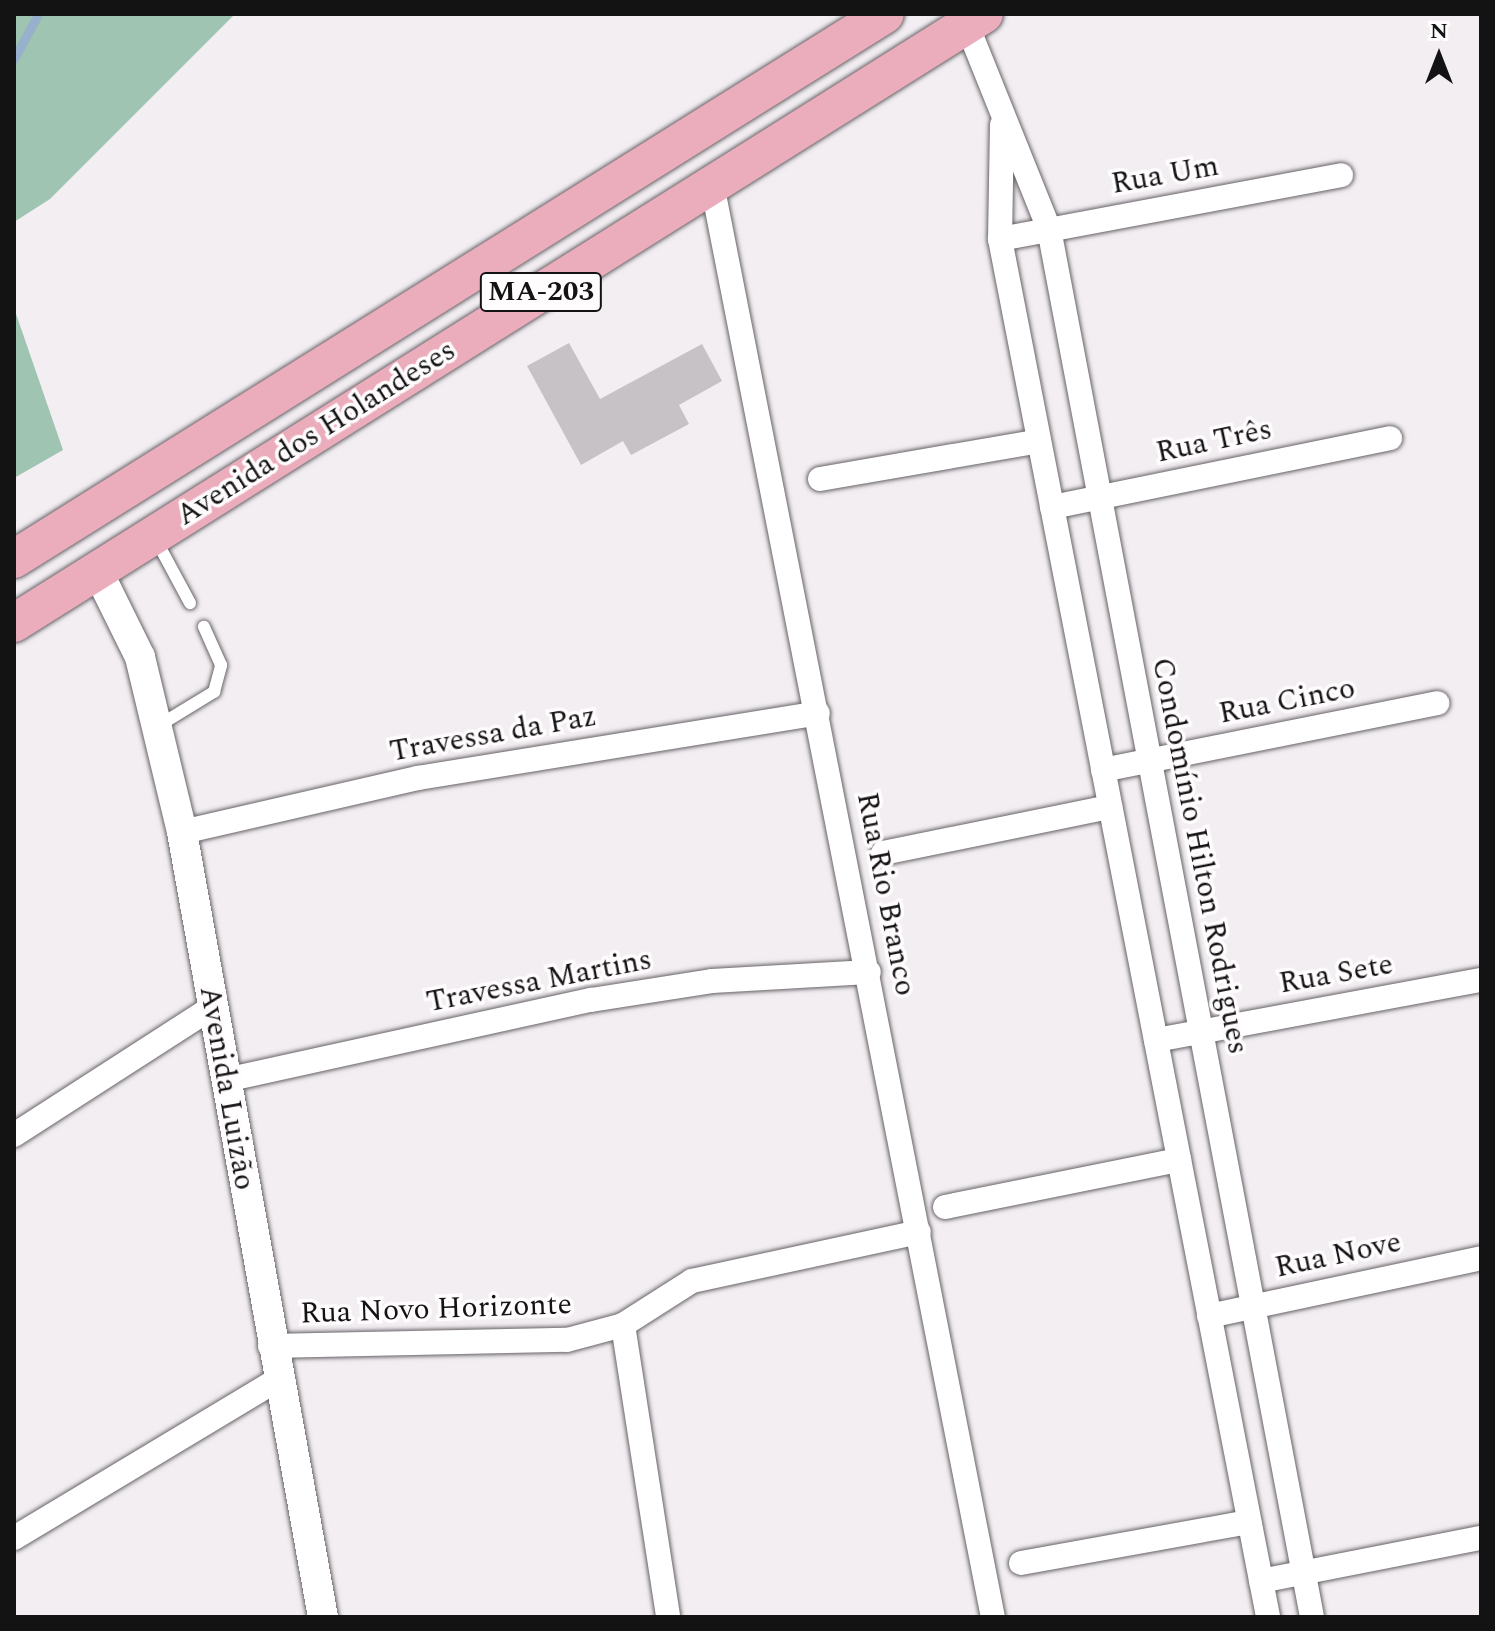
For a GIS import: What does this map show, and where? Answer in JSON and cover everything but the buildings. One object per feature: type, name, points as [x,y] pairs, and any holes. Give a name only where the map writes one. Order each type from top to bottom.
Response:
[{"type":"main road","name":"Avenida dos Holandeses","points":[[14,559],[885,14]]},
{"type":"main road","name":"Avenida dos Holandeses","points":[[14,623],[976,20]]},
{"type":"street","name":"Condomínio Hilton Rodrigues","points":[[976,20],[1002,114],[1049,229],[1312,1617]]},
{"type":"street","name":"Condomínio Hilton Rodrigues","points":[[1002,114],[1000,239],[1268,1617]]},
{"type":"street","name":"Rua Um","points":[[1000,239],[1341,175]]},
{"type":"street","name":"Rua Rio Branco","points":[[712,184],[869,972],[993,1617]]},
{"type":"street","name":"Rua Três","points":[[1052,507],[1390,438]]},
{"type":"street","points":[[820,479],[1039,441]]},
{"type":"street","name":"Avenida Luizão","points":[[97,570],[140,657],[182,832],[270,1346],[323,1617]]},
{"type":"street","name":"Rua Cinco","points":[[1103,770],[1437,703]]},
{"type":"street","name":"Travessa da Paz","points":[[182,832],[418,778],[818,713]]},
{"type":"street","points":[[883,853],[1110,807]]},
{"type":"street","name":"Travessa Martins","points":[[226,1080],[606,998],[712,981],[869,972]]},
{"type":"street","name":"Rua Sete","points":[[1156,1040],[1481,980]]},
{"type":"street","points":[[14,1135],[214,1006]]},
{"type":"street","points":[[945,1207],[1179,1160]]},
{"type":"street","name":"Rua Novo Horizonte","points":[[270,1346],[567,1340],[623,1325],[692,1281],[919,1232]]},
{"type":"street","name":"Rua Nove","points":[[1209,1316],[1481,1258]]},
{"type":"street","points":[[623,1325],[668,1617]]},
{"type":"street","points":[[14,1538],[277,1380]]},
{"type":"street","points":[[1021,1563],[1249,1522]]},
{"type":"street","points":[[1261,1581],[1481,1538]]},
{"type":"lane","points":[[153,535],[190,603]]},
{"type":"lane","points":[[158,726],[214,692],[221,665],[204,627]]},
{"type":"green space","points":[[14,14],[235,14],[50,199],[14,222]]},
{"type":"green space","points":[[14,308],[63,450],[14,478]]},
{"type":"waterway","points":[[14,59],[38,14]]}]
